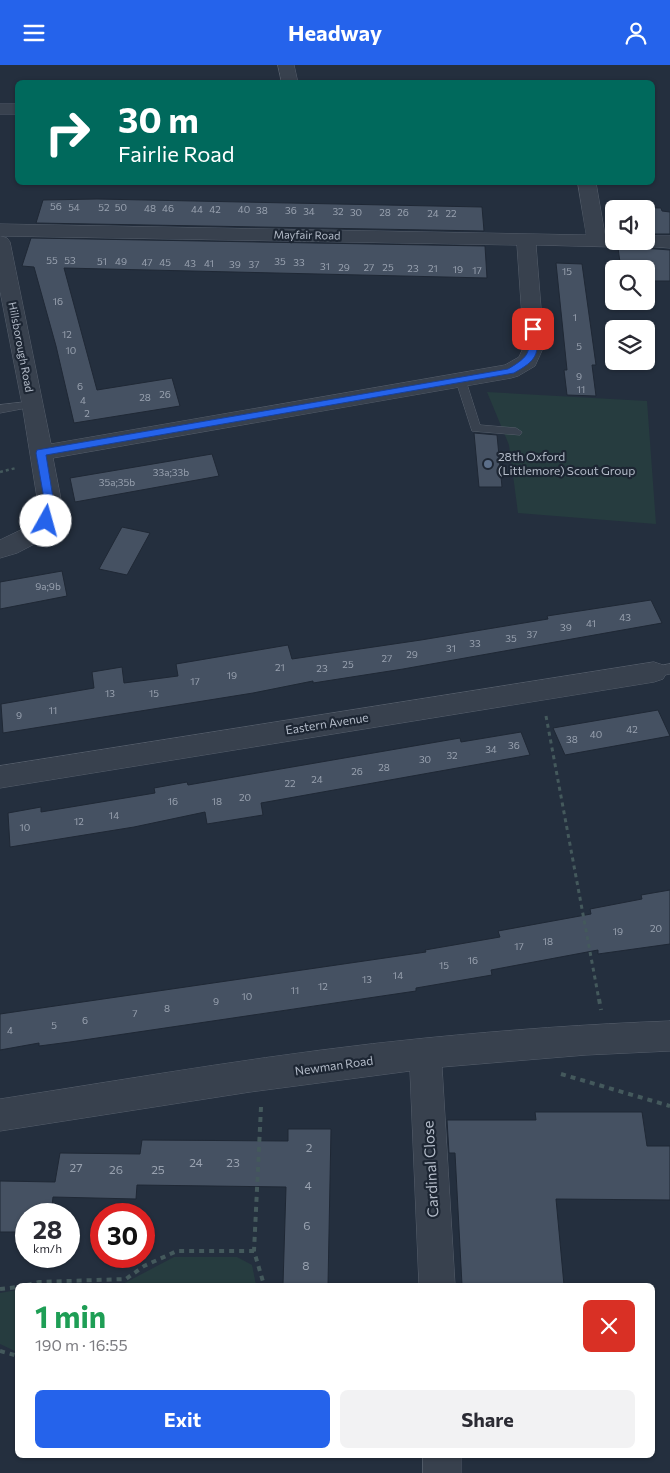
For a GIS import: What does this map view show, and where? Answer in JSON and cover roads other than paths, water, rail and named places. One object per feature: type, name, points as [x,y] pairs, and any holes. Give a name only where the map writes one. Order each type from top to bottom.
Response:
[{"type":"street","points":[[286,65],[289,80]]},
{"type":"street","points":[[0,109],[15,109]]},
{"type":"street","points":[[589,185],[605,241]]},
{"type":"street","name":"Mayfair Road","points":[[0,230],[605,241]]},
{"type":"street","points":[[41,453],[511,371],[528,361],[534,347],[526,239]]},
{"type":"street","name":"Hillsborough Road","points":[[0,242],[33,404],[50,510],[40,531],[0,549]]},
{"type":"street","points":[[655,242],[670,242]]},
{"type":"street","name":"Eastern Avenue","points":[[0,777],[662,670]]},
{"type":"street","name":"Newman Road","points":[[0,1115],[425,1053],[606,1037],[670,1036]]},
{"type":"street","name":"Cardinal Close","points":[[425,1053],[437,1283]]},
{"type":"street","points":[[442,1458],[442,1473]]},
{"type":"lane","points":[[461,381],[476,428],[516,432]]},
{"type":"lane","points":[[0,409],[33,404]]},
{"type":"place","name":"28th Oxford (Littlemore) Scout Group","points":[[488,464]]}]
